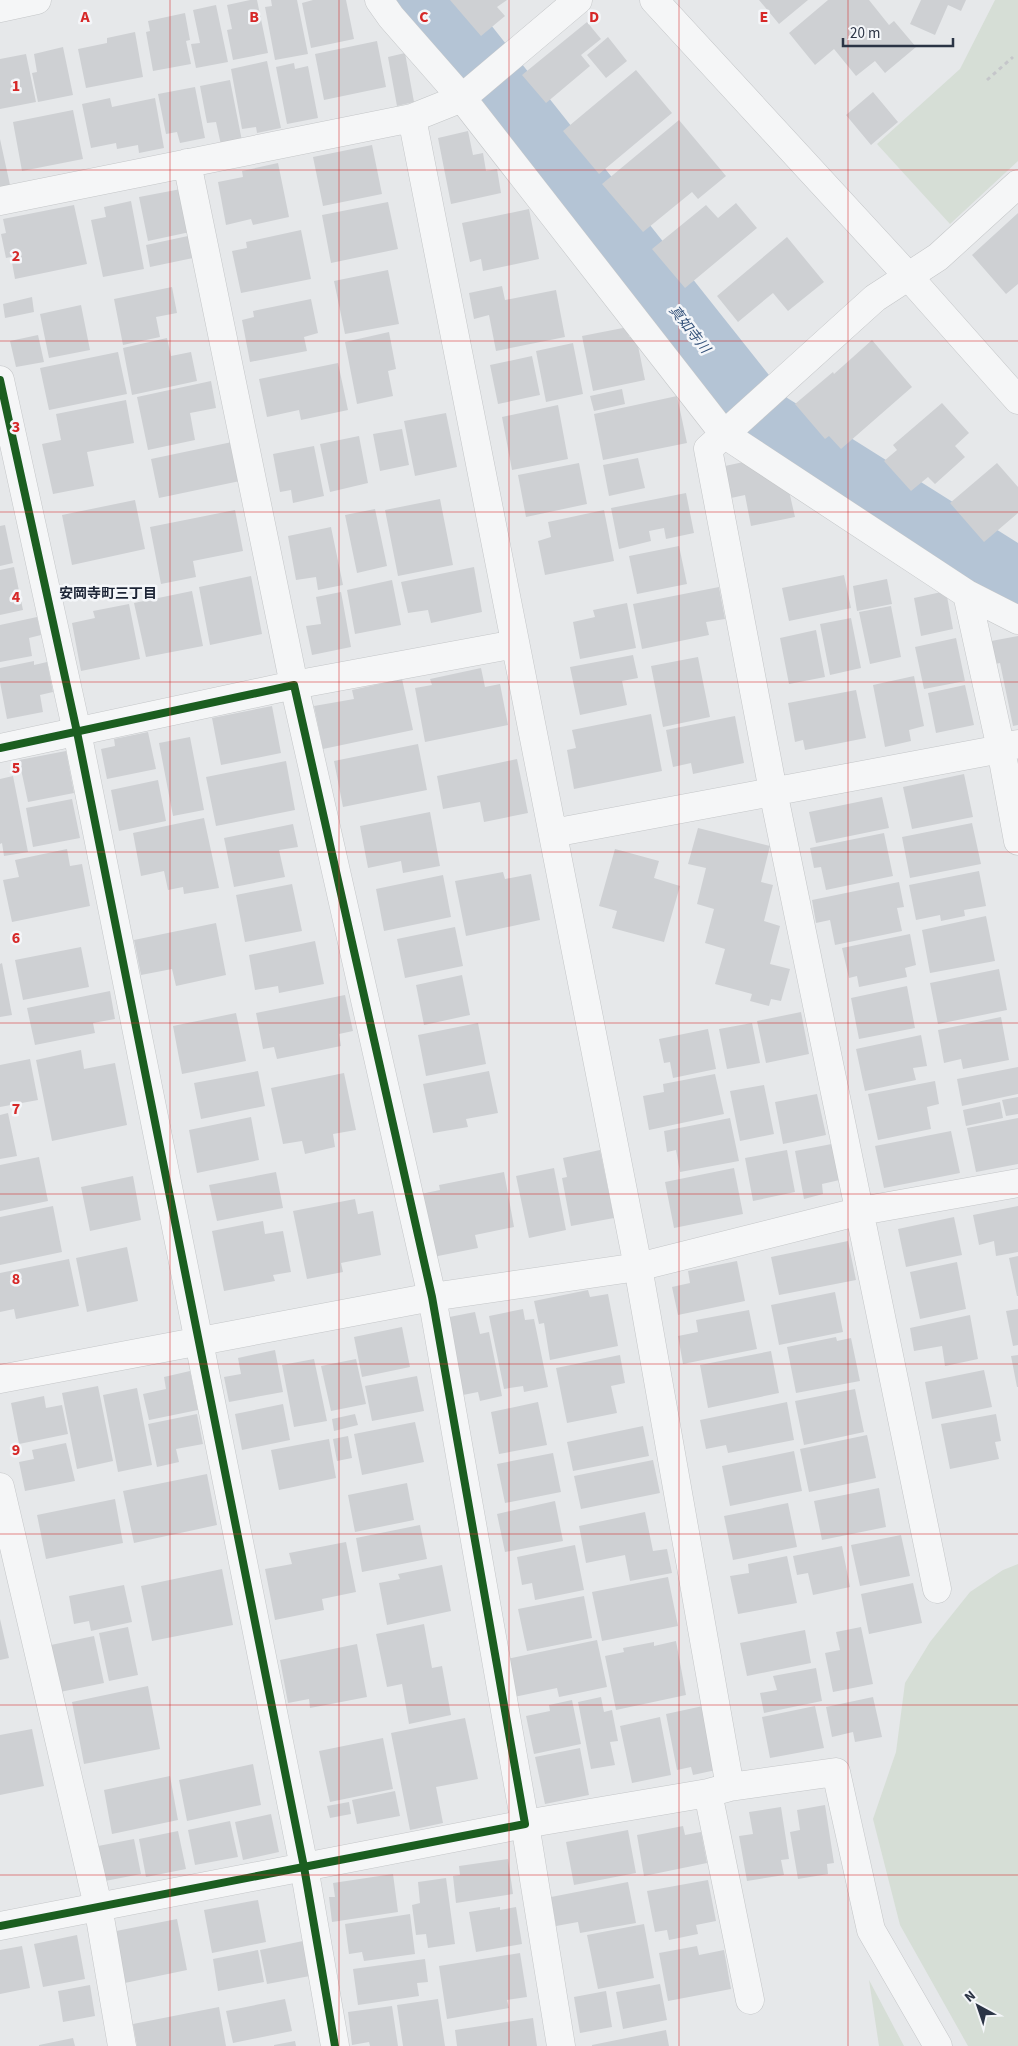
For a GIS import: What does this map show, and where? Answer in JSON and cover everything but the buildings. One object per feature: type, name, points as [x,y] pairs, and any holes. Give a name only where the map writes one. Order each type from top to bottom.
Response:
[{"type":"street","points":[[0,8],[37,0]]},
{"type":"street","points":[[379,0],[391,17],[462,98],[724,434],[967,594],[1018,620]]},
{"type":"street","points":[[0,202],[412,118],[462,98],[578,0]]},
{"type":"street","points":[[654,0],[908,276],[1018,400]]},
{"type":"street","points":[[412,118],[638,1267],[750,2000]]},
{"type":"street","points":[[187,163],[294,685],[432,1297],[525,1824],[561,2046]]},
{"type":"street","points":[[938,1588],[773,791],[708,448],[875,298],[938,257],[1018,184]]},
{"type":"street","points":[[0,380],[77,732],[304,1867],[335,2046]]},
{"type":"street","points":[[967,594],[1009,747],[1018,841]]},
{"type":"street","points":[[0,748],[294,685],[515,644]]},
{"type":"street","points":[[553,833],[1009,747]]},
{"type":"street","points":[[0,1379],[432,1297],[638,1267],[861,1211],[1018,1183]]},
{"type":"street","points":[[0,1487],[98,1906],[122,2046]]},
{"type":"street","points":[[0,1926],[525,1824],[719,1790],[836,1772],[871,1930],[938,2046]]},
{"type":"path","points":[[987,80],[1013,57]]},
{"type":"shaded area","points":[[995,0],[1018,0],[1018,161],[950,224],[877,144],[960,69]]},
{"type":"shaded area","points":[[1018,1564],[1018,2046],[968,2046],[900,1925],[873,1819],[896,1752],[905,1683],[930,1642],[970,1592],[1003,1570]]},
{"type":"shaded area","points":[[869,1980],[904,2046],[879,2046]]},
{"type":"waterway","name":"真如寺川","points":[[429,0],[765,423],[1018,582]]},
{"type":"cycle path","points":[[0,380],[77,732],[304,1867],[335,2046]]},
{"type":"cycle path","points":[[0,748],[294,685],[432,1297],[525,1824],[0,1926]]},
{"type":"district","name":"安岡寺町三丁目","points":[[108,593]]}]
